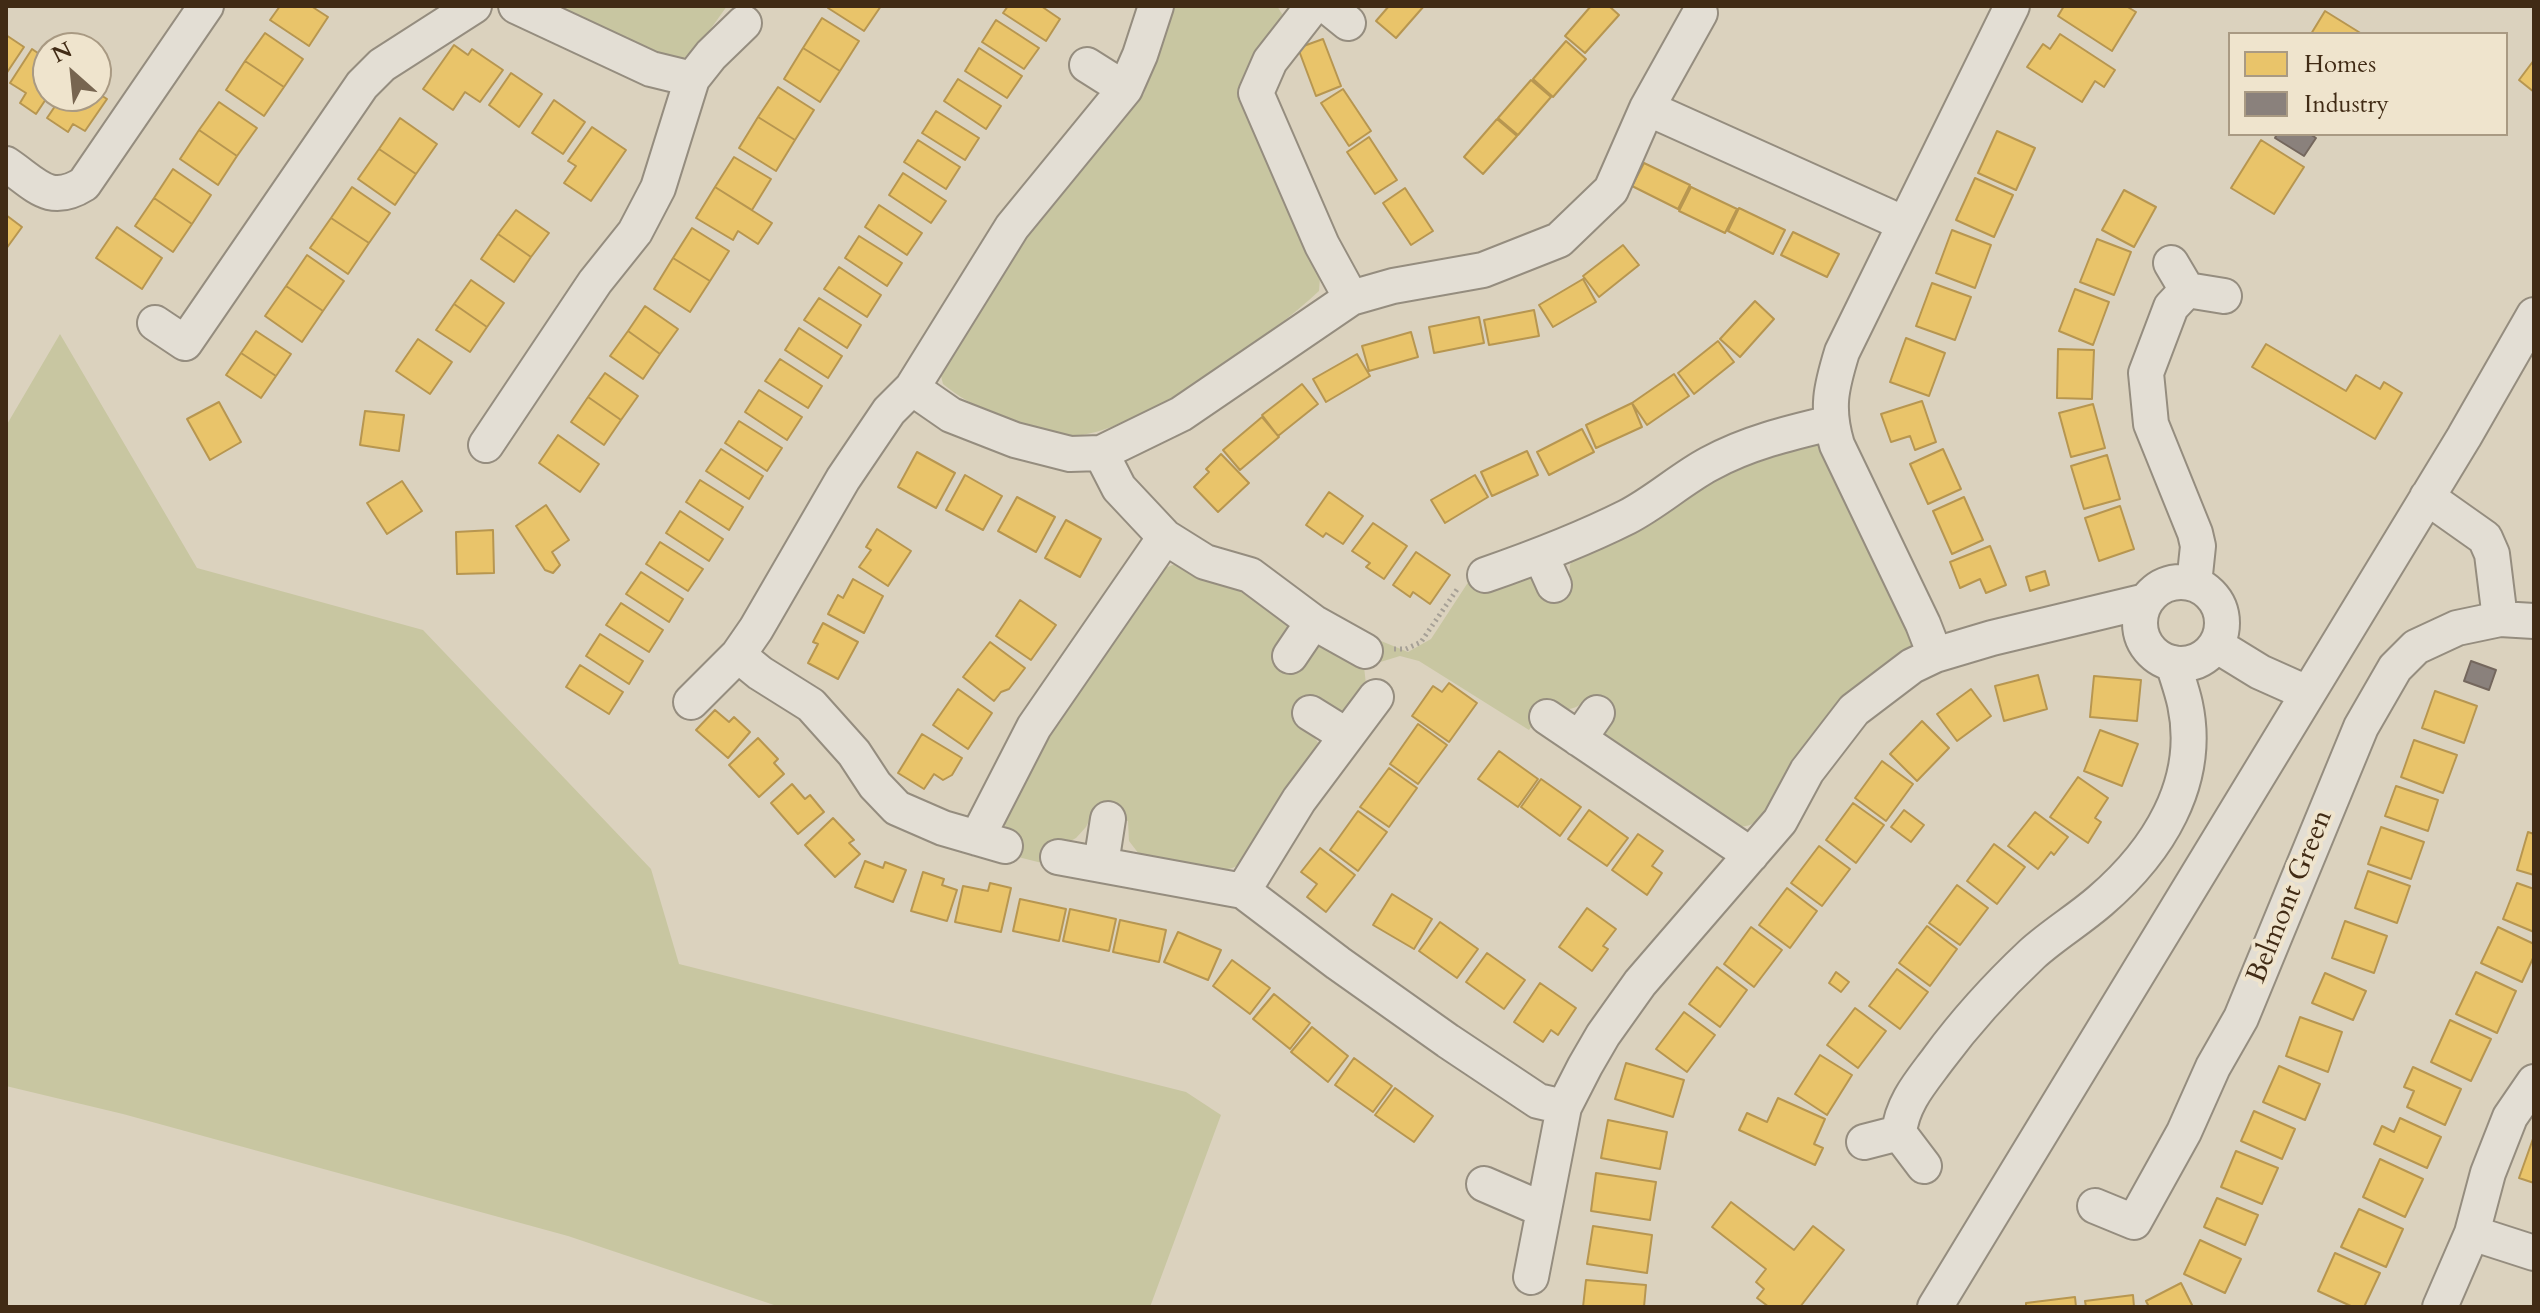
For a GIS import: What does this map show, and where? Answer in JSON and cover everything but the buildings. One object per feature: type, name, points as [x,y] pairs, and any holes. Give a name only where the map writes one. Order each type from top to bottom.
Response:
[{"type":"street","points":[[6,164],[53,195],[69,194],[84,184],[206,6]]},
{"type":"street","points":[[155,323],[185,343],[362,85],[382,65],[474,6]]},
{"type":"street","points":[[516,6],[651,69],[692,79]]},
{"type":"street","points":[[691,702],[738,655],[756,629],[843,479],[889,411],[912,388],[1012,227],[1125,89],[1156,6]]},
{"type":"street","points":[[1313,6],[1270,61],[1256,93],[1322,245],[1351,298]]},
{"type":"street","points":[[1935,655],[1837,445],[1829,405],[1832,382],[1842,352],[2012,6]]},
{"type":"street","points":[[912,388],[951,415],[1015,440],[1070,454],[1101,453],[1181,414],[1351,298],[1393,286],[1483,270],[1559,240],[1611,190],[1647,108],[1700,13]]},
{"type":"street","points":[[486,445],[595,282],[635,232],[658,188],[692,79],[711,55],[744,23]]},
{"type":"street","points":[[1087,65],[1125,89]]},
{"type":"street","points":[[1647,108],[1905,224]]},
{"type":"street","points":[[2194,584],[2198,546],[2151,424],[2146,373],[2171,307],[2179,276],[2224,296]]},
{"type":"street","points":[[1935,1307],[2427,497],[2534,315]]},
{"type":"street","points":[[1485,575],[1548,570],[1721,458],[1777,436],[1831,423]]},
{"type":"street","points":[[1101,453],[1119,488],[1165,537],[1205,562],[1250,575],[1313,622],[1365,651]]},
{"type":"street","points":[[2427,497],[2485,538],[2492,554],[2500,619]]},
{"type":"street","points":[[738,655],[760,673],[811,705],[897,808],[943,828],[991,842],[1034,727],[1165,537]]},
{"type":"street","points":[[2168,584],[2194,584],[2214,598],[2220,609],[2222,621],[2216,645],[2198,661],[2173,663],[2161,659],[2143,639],[2141,613],[2146,601],[2168,584]]},
{"type":"street","points":[[1531,1277],[1564,1107],[1603,1035],[1640,983],[1780,821],[1807,771],[1854,710],[1912,666],[1935,655],[2146,601]]},
{"type":"street","name":"Belmont Green","points":[[2095,1206],[2134,1222],[2184,1132],[2213,1067],[2241,1018],[2361,727],[2395,668],[2416,647],[2457,628],[2500,619],[2534,621]]},
{"type":"street","points":[[1290,656],[1313,622]]},
{"type":"street","points":[[2216,645],[2260,672],[2307,693]]},
{"type":"street","points":[[1924,1166],[1899,1133],[1907,1102],[1959,1030],[2033,954],[2131,873],[2166,825],[2185,776],[2188,754],[2185,705],[2173,663]]},
{"type":"street","points":[[1243,891],[1299,800],[1376,697]]},
{"type":"street","points":[[1310,713],[1347,736]]},
{"type":"street","points":[[1547,717],[1588,726],[1751,855]]},
{"type":"street","points":[[1101,864],[1108,819]]},
{"type":"street","points":[[1058,857],[1243,891],[1448,1041],[1538,1101],[1564,1107]]},
{"type":"street","points":[[2440,1307],[2472,1233],[2488,1173],[2510,1117],[2534,1082]]},
{"type":"street","points":[[1864,1142],[1899,1133]]},
{"type":"street","points":[[1484,1184],[1544,1210]]},
{"type":"street","points":[[2472,1233],[2534,1253]]},
{"type":"path","points":[[1365,651],[1374,641],[1392,649],[1406,649],[1421,642],[1479,559],[1485,575]]},
{"type":"shaded area","points":[[555,6],[727,6],[702,41],[684,58],[636,46]]},
{"type":"shaded area","points":[[1168,6],[1277,6],[1284,17],[1250,62],[1244,101],[1247,117],[1320,277],[1319,291],[1268,333],[1199,382],[1127,421],[1094,432],[1066,436],[990,413],[943,384],[940,372],[1055,186],[1144,94]]},
{"type":"shaded area","points":[[60,334],[197,568],[423,630],[651,869],[679,964],[1186,1092],[1221,1115],[1150,1307],[780,1307],[568,1236],[123,1114],[6,1086],[6,426]]},
{"type":"shaded area","points":[[1815,439],[1824,449],[1911,629],[1911,647],[1754,823],[1732,825],[1610,742],[1605,733],[1606,723],[1588,699],[1569,709],[1547,704],[1529,730],[1419,661],[1400,656],[1364,667],[1366,684],[1339,715],[1309,730],[1319,744],[1317,753],[1240,864],[1219,870],[1206,869],[1139,854],[1129,841],[1128,821],[1093,813],[1086,827],[1076,838],[1063,845],[1050,865],[1014,856],[1013,836],[1002,821],[1040,742],[1161,570],[1177,563],[1241,584],[1289,623],[1288,634],[1310,650],[1320,644],[1375,648],[1381,641],[1408,652],[1431,639],[1484,558],[1518,572],[1569,578],[1570,565],[1576,552],[1694,482]]}]
